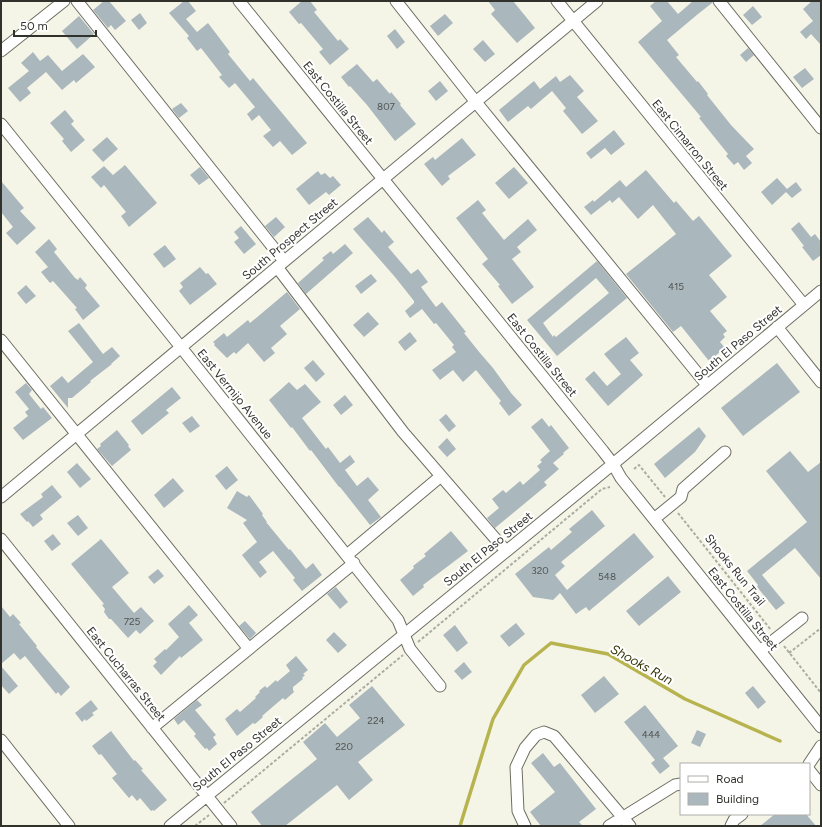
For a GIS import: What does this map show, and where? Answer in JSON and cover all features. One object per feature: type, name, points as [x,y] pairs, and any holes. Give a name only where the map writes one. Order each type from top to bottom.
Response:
[{"type":"street","points":[[1,51],[64,1]]},
{"type":"street","points":[[76,1],[280,264],[403,432],[506,551]]},
{"type":"street","name":"East Costilla Street","points":[[239,1],[612,464],[621,478],[821,727]]},
{"type":"street","points":[[396,1],[475,101],[707,385]]},
{"type":"street","name":"East Cimarron Street","points":[[557,1],[804,305]]},
{"type":"street","name":"South Prospect Street","points":[[1,497],[180,346],[596,1]]},
{"type":"street","points":[[719,1],[821,128]]},
{"type":"street","name":"East Vermijo Avenue","points":[[1,124],[399,621],[410,648],[440,686]]},
{"type":"street","name":"South El Paso Street","points":[[170,826],[821,291]]},
{"type":"street","points":[[777,327],[821,382]]},
{"type":"street","points":[[1,340],[249,649]]},
{"type":"street","points":[[654,519],[681,497],[683,488],[725,452]]},
{"type":"street","points":[[152,728],[249,649],[441,476]]},
{"type":"street","name":"East Cucharras Street","points":[[1,539],[231,826]]},
{"type":"street","points":[[760,650],[802,618]]},
{"type":"street","points":[[526,826],[518,811],[516,766],[525,748],[536,735],[544,732],[554,736],[626,822]]},
{"type":"street","points":[[1,740],[69,826]]},
{"type":"street","points":[[810,763],[821,746]]},
{"type":"street","points":[[810,771],[821,785]]},
{"type":"street","points":[[609,826],[626,822],[675,785],[680,784]]},
{"type":"street","points":[[731,826],[734,820],[741,815]]},
{"type":"path","name":"Shooks Run Trail","points":[[634,469],[639,465],[821,693]]},
{"type":"path","points":[[789,653],[821,629]]},
{"type":"building","points":[[104,1],[109,1],[126,21],[115,30],[111,25],[108,28],[93,10]]},
{"type":"building","points":[[184,1],[188,1],[196,11],[186,19],[197,32],[208,23],[230,52],[228,54],[250,81],[253,78],[307,143],[292,155],[280,141],[273,147],[263,136],[271,130],[259,115],[252,121],[247,114],[255,107],[235,83],[229,88],[219,77],[222,75],[201,48],[197,51],[187,38],[189,36],[169,13]]},
{"type":"building","points":[[302,1],[310,1],[317,10],[314,12],[338,41],[340,39],[349,49],[330,65],[319,52],[323,49],[301,23],[299,24],[289,12]]},
{"type":"building","points":[[488,1],[513,1],[535,28],[517,43],[491,14],[495,10]]},
{"type":"building","points":[[656,1],[667,1],[678,14],[693,1],[712,1],[712,3],[667,40],[679,55],[676,57],[697,82],[698,81],[708,94],[707,95],[731,125],[754,149],[746,156],[752,163],[744,170],[738,162],[734,165],[726,156],[728,154],[699,118],[701,117],[638,42],[662,21],[650,6]]},
{"type":"building","points":[[812,1],[821,1],[821,45],[811,34],[806,39],[800,32],[813,21],[803,9]]},
{"type":"building","points":[[753,6],[762,17],[752,25],[743,15]]},
{"type":"building","points":[[140,13],[147,23],[139,30],[131,20]]},
{"type":"building","points":[[445,14],[453,23],[438,36],[430,26]]},
{"type":"building","points":[[79,16],[94,34],[77,49],[62,31]]},
{"type":"building","points":[[395,29],[405,42],[397,49],[387,36]]},
{"type":"building","points":[[483,40],[495,54],[485,62],[473,49]]},
{"type":"building","points":[[748,48],[754,55],[746,62],[740,55]]},
{"type":"building","points":[[33,52],[40,61],[48,55],[62,71],[83,54],[95,67],[76,83],[74,80],[62,90],[46,72],[27,88],[31,93],[20,102],[8,88],[29,71],[21,63]]},
{"type":"building","points":[[357,64],[373,82],[377,79],[390,94],[391,92],[416,124],[395,141],[367,105],[341,77]]},
{"type":"building","points":[[805,68],[814,79],[802,88],[793,77]]},
{"type":"building","points":[[570,75],[584,91],[577,97],[598,121],[582,134],[563,111],[566,108],[552,91],[531,109],[528,106],[508,122],[499,110],[534,81],[540,89],[556,76],[560,82]]},
{"type":"building","points":[[440,81],[448,91],[436,101],[428,91]]},
{"type":"building","points":[[181,103],[188,111],[179,118],[172,109]]},
{"type":"building","points":[[65,110],[74,121],[71,124],[85,140],[71,152],[62,141],[64,139],[50,123]]},
{"type":"building","points":[[614,130],[625,144],[611,155],[605,148],[591,159],[586,153]]},
{"type":"building","points":[[107,137],[118,149],[103,162],[92,150]]},
{"type":"building","points":[[462,138],[476,155],[448,176],[450,179],[442,186],[424,164],[433,157],[435,160]]},
{"type":"building","points":[[125,165],[157,203],[129,227],[121,216],[126,212],[104,185],[101,188],[91,177],[104,166],[113,175]]},
{"type":"building","points":[[200,167],[209,178],[199,185],[190,175]]},
{"type":"building","points":[[514,167],[528,183],[509,199],[495,183]]},
{"type":"building","points":[[646,170],[674,203],[676,201],[693,221],[699,216],[732,256],[709,275],[727,297],[710,311],[727,331],[723,334],[725,337],[720,342],[725,348],[709,361],[681,326],[673,332],[626,274],[676,234],[653,205],[638,219],[619,197],[612,203],[610,200],[591,215],[584,207],[593,200],[594,202],[620,180],[626,187]]},
{"type":"building","points":[[318,171],[321,175],[325,173],[330,178],[333,176],[341,185],[329,195],[326,192],[309,205],[296,189]]},
{"type":"building","points":[[777,178],[787,189],[796,182],[802,190],[792,198],[786,192],[772,205],[761,192]]},
{"type":"building","points":[[1,181],[24,208],[20,211],[36,228],[17,245],[6,233],[13,227],[1,212]]},
{"type":"building","points":[[478,200],[486,210],[482,213],[504,240],[528,219],[537,230],[517,247],[521,252],[512,259],[534,287],[512,304],[498,286],[500,285],[482,264],[488,259],[456,218]]},
{"type":"building","points":[[276,217],[285,227],[274,237],[265,226]]},
{"type":"building","points":[[368,217],[382,233],[384,230],[394,242],[388,247],[411,274],[418,269],[428,282],[421,287],[436,307],[442,302],[466,332],[464,333],[522,405],[509,416],[499,403],[501,401],[476,370],[463,382],[453,370],[440,380],[432,370],[456,352],[452,347],[454,345],[422,309],[410,318],[405,311],[414,303],[414,301],[353,229]]},
{"type":"building","points":[[799,222],[811,237],[815,234],[821,242],[821,255],[813,261],[791,229]]},
{"type":"building","points":[[241,226],[256,244],[244,254],[234,242],[239,238],[234,232]]},
{"type":"building","points":[[49,239],[57,249],[54,252],[75,278],[78,280],[80,277],[87,285],[85,288],[100,306],[83,320],[75,309],[77,308],[53,281],[50,283],[41,272],[48,267],[35,252]]},
{"type":"building","points":[[345,244],[353,253],[306,294],[298,283],[324,260],[322,258],[331,251],[333,254]]},
{"type":"building","points":[[165,245],[176,259],[164,268],[153,254]]},
{"type":"building","points":[[597,261],[627,298],[557,356],[527,320]],"holes":[[[596,278],[609,293],[556,337],[554,335],[553,337],[543,323]]]},
{"type":"building","points":[[200,267],[206,274],[208,273],[217,284],[190,305],[179,291],[183,287],[180,283]]},
{"type":"building","points":[[371,274],[377,281],[361,294],[355,286]]},
{"type":"building","points":[[26,285],[36,296],[26,304],[17,293]]},
{"type":"building","points":[[287,292],[300,309],[280,326],[287,334],[271,348],[275,353],[264,362],[248,343],[236,354],[234,352],[227,358],[214,345],[215,344],[213,342],[224,333],[227,337],[248,320],[250,323]]},
{"type":"building","points":[[368,312],[379,324],[364,337],[353,325]]},
{"type":"building","points":[[79,323],[103,354],[112,347],[120,356],[72,398],[68,398],[68,408],[50,386],[62,376],[68,383],[93,362],[68,331]]},
{"type":"building","points":[[410,332],[417,341],[405,351],[398,342]]},
{"type":"building","points":[[626,337],[639,353],[630,360],[643,375],[608,406],[585,379],[594,371],[607,386],[621,374],[604,354]]},
{"type":"building","points":[[313,360],[325,374],[316,382],[304,368]]},
{"type":"building","points":[[777,363],[800,392],[743,436],[721,408]]},
{"type":"building","points":[[289,382],[297,390],[305,384],[321,402],[302,418],[326,449],[328,447],[340,463],[350,455],[355,462],[345,470],[357,486],[368,477],[379,490],[368,500],[381,517],[370,525],[311,450],[310,451],[269,400]]},
{"type":"building","points":[[26,383],[32,390],[29,394],[41,409],[43,407],[52,418],[23,440],[13,428],[28,416],[25,412],[29,409],[15,392]]},
{"type":"building","points":[[172,387],[181,398],[166,410],[169,413],[142,435],[131,421]]},
{"type":"building","points":[[345,395],[353,405],[341,415],[333,405]]},
{"type":"building","points":[[446,414],[456,426],[449,432],[439,420]]},
{"type":"building","points":[[192,416],[200,426],[190,433],[182,423]]},
{"type":"building","points":[[542,418],[549,427],[551,425],[569,448],[553,463],[559,469],[544,482],[547,485],[495,528],[487,518],[499,508],[492,499],[503,490],[506,493],[520,481],[523,485],[540,470],[537,466],[542,462],[540,460],[550,451],[531,427]]},
{"type":"building","points":[[699,427],[706,436],[695,452],[665,478],[654,464]]},
{"type":"building","points":[[117,430],[129,445],[128,446],[131,450],[112,466],[97,449],[101,446],[100,444]]},
{"type":"building","points":[[447,438],[456,449],[447,457],[438,447]]},
{"type":"building","points":[[790,451],[808,472],[821,462],[821,579],[795,548],[762,575],[785,603],[776,610],[757,587],[758,585],[747,571],[807,522],[766,471]]},
{"type":"building","points":[[77,463],[91,479],[80,488],[67,472]]},
{"type":"building","points":[[227,466],[238,480],[226,490],[215,476]]},
{"type":"building","points":[[173,478],[184,491],[164,508],[154,495]]},
{"type":"building","points":[[52,485],[62,497],[40,515],[43,519],[33,527],[20,514],[43,497],[41,494]]},
{"type":"building","points":[[237,491],[247,497],[249,495],[263,514],[262,515],[266,522],[306,569],[313,563],[322,575],[302,591],[293,580],[295,578],[273,551],[259,562],[267,572],[260,578],[242,555],[257,542],[243,523],[247,520],[227,508]]},
{"type":"building","points":[[592,510],[605,526],[561,562],[565,566],[555,575],[567,590],[634,533],[654,557],[589,611],[586,607],[576,614],[560,593],[553,600],[533,597],[515,574],[549,547],[551,550],[572,532],[569,529]]},
{"type":"building","points":[[78,515],[88,528],[78,536],[67,523]]},
{"type":"building","points":[[451,531],[468,551],[423,585],[424,587],[413,596],[400,580],[414,568],[413,566],[426,556],[424,554]]},
{"type":"building","points":[[53,534],[61,544],[52,551],[44,541]]},
{"type":"building","points":[[101,539],[129,573],[112,587],[134,613],[141,607],[154,621],[140,634],[136,630],[128,638],[111,619],[109,619],[104,612],[105,609],[102,605],[104,604],[71,564]]},
{"type":"building","points":[[158,569],[164,576],[154,584],[148,577]]},
{"type":"building","points":[[668,576],[681,592],[639,626],[626,611]]},
{"type":"building","points":[[336,587],[348,602],[340,609],[327,594]]},
{"type":"building","points":[[189,605],[198,615],[189,623],[203,640],[181,658],[180,656],[161,675],[153,666],[157,662],[154,659],[179,637],[168,624]]},
{"type":"building","points":[[1,606],[10,617],[13,614],[21,623],[19,624],[37,646],[36,647],[70,687],[61,696],[58,692],[56,694],[25,656],[20,660],[14,653],[1,664]]},
{"type":"building","points":[[245,621],[256,633],[250,639],[239,626]]},
{"type":"building","points":[[516,623],[525,634],[509,647],[500,636]]},
{"type":"building","points":[[455,625],[468,643],[457,652],[443,635]]},
{"type":"building","points":[[334,632],[347,645],[338,653],[326,640]]},
{"type":"building","points":[[296,656],[308,670],[303,674],[305,675],[302,678],[303,679],[293,687],[294,692],[285,700],[283,698],[255,724],[253,723],[237,736],[225,719],[237,709],[240,712],[256,698],[255,697],[260,692],[259,691],[265,686],[267,688],[276,680],[277,682],[290,671],[286,665]]},
{"type":"building","points":[[464,662],[472,672],[462,680],[454,671]]},
{"type":"building","points":[[1,666],[18,686],[9,694],[1,685]]},
{"type":"building","points":[[604,676],[619,694],[595,713],[581,695]]},
{"type":"building","points":[[372,686],[405,725],[358,762],[373,780],[349,800],[337,785],[285,826],[262,826],[251,812],[317,759],[303,742],[325,723],[337,737],[360,718],[349,705]]},
{"type":"building","points":[[753,686],[766,702],[758,709],[745,693]]},
{"type":"building","points":[[91,700],[98,709],[92,713],[94,715],[82,722],[75,713]]},
{"type":"building","points":[[197,700],[202,705],[195,710],[216,735],[213,737],[217,744],[209,751],[207,748],[205,749],[194,736],[196,734],[184,720],[178,725],[174,719]]},
{"type":"building","points":[[645,705],[678,746],[663,758],[670,766],[660,774],[651,763],[655,760],[624,722]]},
{"type":"building","points":[[697,730],[706,734],[700,747],[691,743]]},
{"type":"building","points":[[111,731],[134,761],[135,760],[143,769],[141,770],[167,800],[154,811],[151,811],[140,798],[137,801],[132,795],[129,798],[112,778],[117,774],[101,754],[99,755],[92,746]]},
{"type":"building","points":[[543,753],[554,767],[560,763],[596,809],[579,822],[583,826],[541,826],[530,812],[555,792],[531,763]]},
{"type":"building","points":[[774,815],[807,815],[816,826],[760,826]]},
{"type":"waterway","name":"Shooks Run","points":[[460,826],[493,719],[524,665],[551,643],[608,654],[685,699],[780,741]]}]
